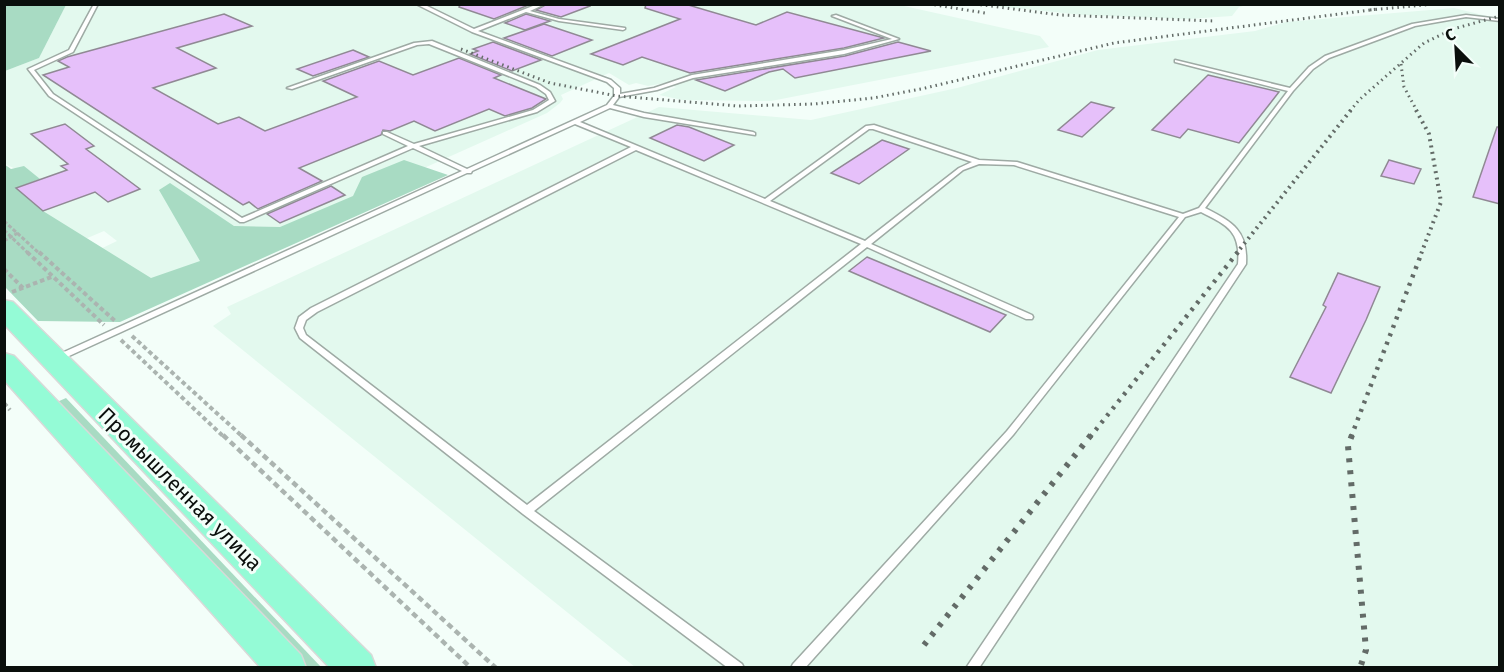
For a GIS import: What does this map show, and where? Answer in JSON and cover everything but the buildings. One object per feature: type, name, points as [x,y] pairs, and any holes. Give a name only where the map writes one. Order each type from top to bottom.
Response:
[{"type":"main road","name":"Промышленная улица","points":[[4,308],[357,668]]},
{"type":"main road","points":[[9,380],[53,360]]},
{"type":"main road","name":"Промышленная улица","points":[[9,380],[287,668]]},
{"type":"lane","points":[[96,4],[71,51],[31,69],[51,95],[242,221],[413,146],[535,111],[548,105],[552,99],[549,93],[538,86],[430,42],[416,44],[290,88]]},
{"type":"lane","points":[[53,360],[576,123],[609,106],[617,96],[617,88],[596,74],[474,31],[418,4]]},
{"type":"lane","points":[[474,31],[543,4]]},
{"type":"lane","points":[[526,11],[559,20],[623,29]]},
{"type":"lane","points":[[617,96],[656,89],[702,75],[844,52],[897,39],[834,16]]},
{"type":"lane","points":[[797,668],[1010,433],[1183,216],[1202,208],[1291,90],[1311,68],[1327,57],[1414,26],[1466,16],[1500,20]]},
{"type":"lane","points":[[1177,61],[1291,90]]},
{"type":"lane","points":[[609,106],[644,115],[753,134]]},
{"type":"lane","points":[[576,123],[866,244],[1029,317]]},
{"type":"lane","points":[[765,202],[868,127],[874,127],[978,162],[1015,163],[1183,216]]},
{"type":"lane","points":[[385,133],[469,172]]},
{"type":"lane","points":[[635,148],[314,310],[302,319],[299,328],[303,336],[527,511],[738,668]]},
{"type":"lane","points":[[527,511],[961,169],[978,162]]},
{"type":"lane","points":[[972,668],[1242,264],[1244,250],[1241,237],[1222,220],[1202,208]]},
{"type":"path","points":[[4,221],[496,668]]},
{"type":"path","points":[[4,230],[471,668]]},
{"type":"path","points":[[4,241],[18,233]]},
{"type":"path","points":[[4,269],[23,288],[54,276]]},
{"type":"path","points":[[9,380],[10,410]]},
{"type":"shaded area","points":[[895,4],[1040,36],[1049,47],[771,101],[682,100],[659,95],[676,87],[665,83],[648,86],[636,83],[629,85],[609,73],[561,95],[563,99],[560,103],[547,113],[145,293],[92,253],[117,241],[104,231],[78,242],[16,188],[39,180],[5,164],[5,71],[39,58],[66,5]]},
{"type":"shaded area","points":[[983,5],[1247,5],[1239,7],[1232,16],[1188,19],[1084,15]]},
{"type":"shaded area","points":[[1454,8],[1499,19],[1499,667],[635,667],[213,326],[231,314],[227,307],[659,107],[811,120],[957,88],[1098,50],[1255,31],[1286,22]]},
{"type":"green space","points":[[5,4],[66,5],[39,58],[5,71]]},
{"type":"green space","points":[[404,160],[448,175],[120,322],[38,321],[5,287],[4,164],[11,169],[24,166],[40,179],[16,188],[43,211],[151,278],[200,261],[159,190],[170,183],[234,226],[280,227],[353,196],[362,177]]},
{"type":"green space","points":[[66,398],[321,667],[303,667],[57,402]]},
{"type":"railway","points":[[929,4],[985,13]]},
{"type":"railway","points":[[975,4],[1060,15],[1214,21]]},
{"type":"railway","points":[[1371,10],[1435,4]]},
{"type":"railway","points":[[1371,10],[1378,9]]},
{"type":"railway","points":[[461,49],[550,83],[617,96],[738,106],[814,104],[873,98],[921,89],[1114,43],[1371,10]]},
{"type":"railway","points":[[1350,111],[1359,100],[1424,43],[1453,29],[1500,16]]},
{"type":"railway","points":[[1401,64],[1404,87],[1417,111]]},
{"type":"railway","points":[[1236,254],[1351,110]]},
{"type":"railway","points":[[1416,110],[1429,134],[1441,202],[1421,254]]},
{"type":"railway","points":[[1090,437],[1238,252]]},
{"type":"railway","points":[[1351,437],[1422,252]]},
{"type":"railway","points":[[924,645],[1091,435]]},
{"type":"railway","points":[[1352,435],[1348,446],[1366,650],[1360,668]]}]
